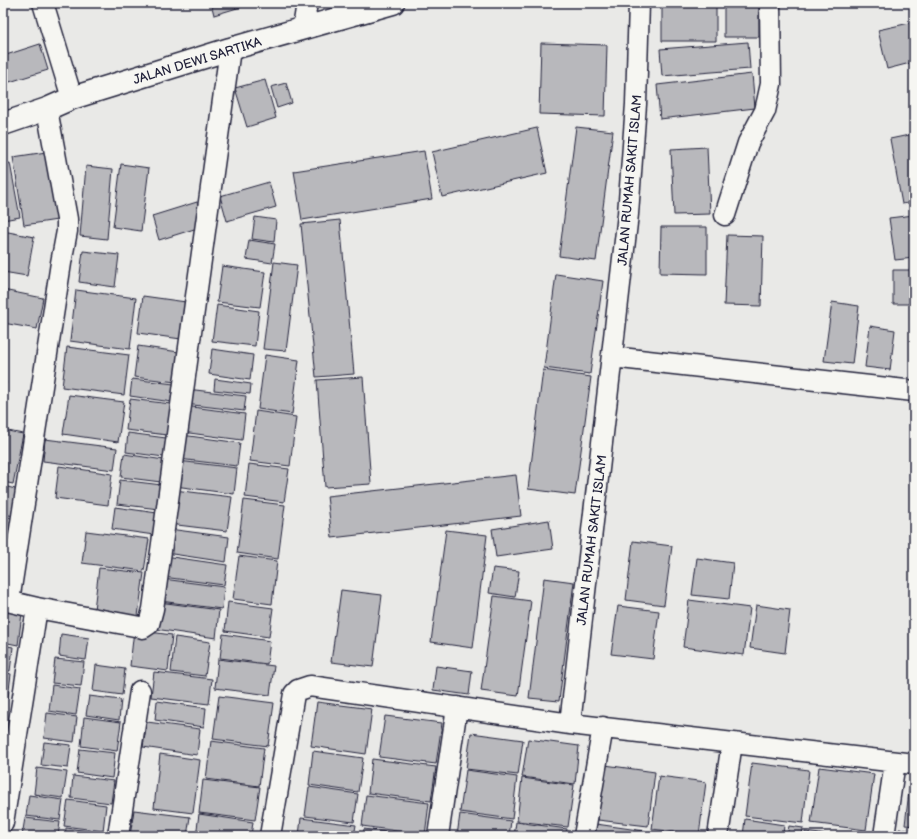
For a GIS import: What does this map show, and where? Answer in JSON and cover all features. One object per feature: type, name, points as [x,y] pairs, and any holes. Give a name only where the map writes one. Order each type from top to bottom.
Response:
[{"type":"main road","name":"JALAN DEWI SARTIKA","points":[[3,124],[47,109],[72,98],[230,49],[393,3]]},
{"type":"street","points":[[43,3],[72,98]]},
{"type":"street","points":[[303,28],[307,3]]},
{"type":"street","name":"JALAN RUMAH SAKIT ISLAM","points":[[570,724],[628,214],[634,150],[639,3]]},
{"type":"street","points":[[724,215],[748,143],[765,112],[771,84],[770,3]]},
{"type":"street","points":[[47,109],[66,210],[67,231],[6,600],[37,608],[143,628],[149,624],[150,621],[230,49]]},
{"type":"street","points":[[612,357],[914,391]]},
{"type":"street","points":[[3,823],[37,608]]},
{"type":"street","points":[[270,836],[294,694],[298,690],[310,686],[570,724],[904,763],[884,836]]},
{"type":"street","points":[[118,836],[140,691]]},
{"type":"street","points":[[438,836],[457,707]]},
{"type":"street","points":[[584,836],[603,727]]},
{"type":"street","points":[[718,836],[732,743]]},
{"type":"building","points":[[211,3],[254,3],[214,15]]},
{"type":"building","points":[[662,3],[716,3],[716,41],[662,41]]},
{"type":"building","points":[[724,3],[759,3],[759,37],[724,37]]},
{"type":"building","points":[[914,22],[914,62],[887,69],[878,30]]},
{"type":"building","points":[[748,42],[750,69],[662,76],[660,49]]},
{"type":"building","points":[[541,43],[607,45],[605,116],[539,114]]},
{"type":"building","points":[[40,44],[48,70],[3,84],[3,56]]},
{"type":"building","points":[[752,74],[755,108],[660,119],[657,85]]},
{"type":"building","points":[[265,80],[276,118],[247,127],[235,88]]},
{"type":"building","points":[[286,83],[292,103],[277,108],[271,87]]},
{"type":"building","points":[[576,127],[613,131],[596,261],[559,256]]},
{"type":"building","points":[[537,128],[547,173],[442,197],[432,152]]},
{"type":"building","points":[[914,134],[914,202],[902,204],[890,139]]},
{"type":"building","points":[[707,147],[710,214],[674,215],[671,149]]},
{"type":"building","points":[[53,151],[64,219],[24,225],[13,157]]},
{"type":"building","points":[[424,151],[432,199],[302,220],[294,171]]},
{"type":"building","points":[[10,163],[20,217],[3,220],[3,164]]},
{"type":"building","points":[[121,164],[149,168],[141,231],[113,227]]},
{"type":"building","points":[[86,166],[113,169],[107,239],[80,236]]},
{"type":"building","points":[[269,182],[276,207],[227,221],[220,196]]},
{"type":"building","points":[[197,202],[204,226],[159,240],[152,216]]},
{"type":"building","points":[[914,215],[914,258],[895,260],[889,218]]},
{"type":"building","points":[[255,217],[276,220],[274,242],[252,239]]},
{"type":"building","points":[[340,220],[354,374],[316,377],[301,224]]},
{"type":"building","points":[[661,227],[707,227],[707,274],[660,273]]},
{"type":"building","points":[[3,231],[34,237],[27,276],[3,272]]},
{"type":"building","points":[[727,235],[763,236],[761,306],[724,305]]},
{"type":"building","points":[[249,240],[275,244],[272,263],[246,259]]},
{"type":"building","points":[[83,251],[119,255],[115,287],[79,282]]},
{"type":"building","points":[[274,262],[297,265],[286,351],[263,349]]},
{"type":"building","points":[[222,266],[265,272],[260,307],[217,302]]},
{"type":"building","points":[[893,270],[914,270],[914,304],[893,304]]},
{"type":"building","points":[[556,274],[603,281],[590,374],[544,368]]},
{"type":"building","points":[[3,290],[43,298],[37,329],[3,323]]},
{"type":"building","points":[[76,290],[136,298],[130,349],[70,341]]},
{"type":"building","points":[[143,296],[186,302],[181,339],[138,333]]},
{"type":"building","points":[[832,302],[859,306],[852,364],[824,361]]},
{"type":"building","points":[[217,305],[259,311],[255,346],[212,341]]},
{"type":"building","points":[[870,326],[895,330],[890,370],[865,367]]},
{"type":"building","points":[[138,346],[179,352],[176,382],[134,377]]},
{"type":"building","points":[[67,347],[129,355],[124,395],[62,387]]},
{"type":"building","points":[[212,349],[253,355],[250,380],[209,374]]},
{"type":"building","points":[[265,355],[299,360],[292,414],[258,409]]},
{"type":"building","points":[[543,370],[591,377],[575,495],[528,489]]},
{"type":"building","points":[[363,377],[371,484],[325,487],[317,380]]},
{"type":"building","points":[[132,379],[174,384],[172,402],[130,396]]},
{"type":"building","points":[[215,379],[251,384],[250,394],[214,390]]},
{"type":"building","points":[[3,382],[6,382],[3,399]]},
{"type":"building","points":[[187,389],[246,396],[244,411],[185,404]]},
{"type":"building","points":[[69,395],[124,402],[118,442],[63,434]]},
{"type":"building","points":[[130,399],[171,404],[167,435],[126,430]]},
{"type":"building","points":[[185,406],[245,414],[242,440],[182,432]]},
{"type":"building","points":[[256,411],[296,417],[290,466],[250,461]]},
{"type":"building","points":[[3,430],[23,434],[13,484],[3,482]]},
{"type":"building","points":[[128,433],[166,438],[164,457],[126,452]]},
{"type":"building","points":[[182,435],[240,443],[237,466],[179,459]]},
{"type":"building","points":[[45,439],[117,448],[114,470],[43,461]]},
{"type":"building","points":[[124,454],[164,460],[161,482],[121,477]]},
{"type":"building","points":[[178,461],[237,468],[234,494],[175,486]]},
{"type":"building","points":[[249,464],[289,469],[284,502],[245,497]]},
{"type":"building","points":[[59,466],[112,474],[108,505],[55,498]]},
{"type":"building","points":[[516,475],[521,516],[332,538],[327,496]]},
{"type":"building","points":[[120,480],[162,485],[159,509],[117,504]]},
{"type":"building","points":[[4,486],[19,490],[14,516],[3,514]]},
{"type":"building","points":[[174,490],[232,497],[227,531],[169,524]]},
{"type":"building","points":[[244,500],[285,505],[278,559],[237,553]]},
{"type":"building","points":[[115,507],[157,513],[154,535],[112,529]]},
{"type":"building","points":[[3,516],[13,518],[9,539],[3,538]]},
{"type":"building","points":[[549,520],[553,549],[496,557],[492,529]]},
{"type":"building","points":[[169,529],[229,537],[226,562],[166,553]]},
{"type":"building","points":[[446,530],[487,535],[473,648],[431,642]]},
{"type":"building","points":[[86,531],[149,539],[144,571],[82,563]]},
{"type":"building","points":[[633,541],[672,546],[664,605],[626,600]]},
{"type":"building","points":[[3,542],[9,543],[3,573]]},
{"type":"building","points":[[165,556],[227,565],[224,585],[163,577]]},
{"type":"building","points":[[239,556],[277,561],[272,604],[233,599]]},
{"type":"building","points":[[697,558],[733,563],[729,599],[692,595]]},
{"type":"building","points":[[99,568],[144,573],[137,623],[93,618]]},
{"type":"building","points":[[493,568],[519,571],[515,597],[489,593]]},
{"type":"building","points":[[544,578],[574,582],[559,701],[529,698]]},
{"type":"building","points":[[163,579],[224,587],[222,609],[160,601]]},
{"type":"building","points":[[341,590],[382,595],[373,667],[331,662]]},
{"type":"building","points":[[494,596],[531,601],[518,696],[481,691]]},
{"type":"building","points":[[689,600],[750,608],[744,655],[683,647]]},
{"type":"building","points":[[159,602],[219,610],[216,638],[155,629]]},
{"type":"building","points":[[228,602],[273,608],[269,637],[225,631]]},
{"type":"building","points":[[756,605],[790,610],[785,653],[750,648]]},
{"type":"building","points":[[618,606],[659,611],[653,659],[611,654]]},
{"type":"building","points":[[3,610],[22,613],[18,645],[3,642]]},
{"type":"building","points":[[134,630],[172,635],[168,671],[130,666]]},
{"type":"building","points":[[61,634],[89,638],[86,660],[59,656]]},
{"type":"building","points":[[223,634],[270,641],[267,664],[220,658]]},
{"type":"building","points":[[175,637],[210,642],[205,676],[171,672]]},
{"type":"building","points":[[3,645],[13,647],[10,671],[3,670]]},
{"type":"building","points":[[55,659],[84,662],[81,686],[52,683]]},
{"type":"building","points":[[218,659],[274,666],[270,695],[215,688]]},
{"type":"building","points":[[96,665],[125,669],[122,695],[93,691]]},
{"type":"building","points":[[436,666],[472,671],[469,695],[433,690]]},
{"type":"building","points":[[3,672],[11,674],[8,698],[3,697]]},
{"type":"building","points":[[154,672],[212,679],[209,704],[151,697]]},
{"type":"building","points":[[52,685],[80,689],[76,715],[49,711]]},
{"type":"building","points":[[89,696],[121,700],[119,720],[86,715]]},
{"type":"building","points":[[219,696],[274,703],[268,746],[213,739]]},
{"type":"building","points":[[157,701],[206,708],[204,727],[155,720]]},
{"type":"building","points":[[317,702],[372,709],[366,754],[311,746]]},
{"type":"building","points":[[47,713],[77,717],[74,742],[44,738]]},
{"type":"building","points":[[385,716],[442,723],[436,764],[379,757]]},
{"type":"building","points":[[84,717],[121,722],[117,751],[81,746]]},
{"type":"building","points":[[147,722],[200,729],[197,755],[143,747]]},
{"type":"building","points":[[471,733],[523,740],[518,775],[466,769]]},
{"type":"building","points":[[528,739],[579,746],[575,784],[522,777]]},
{"type":"building","points":[[211,741],[264,748],[259,786],[206,779]]},
{"type":"building","points":[[44,742],[71,745],[68,768],[41,765]]},
{"type":"building","points":[[80,749],[115,753],[112,778],[77,773]]},
{"type":"building","points":[[313,751],[363,758],[358,792],[309,785]]},
{"type":"building","points":[[160,754],[200,760],[193,813],[154,808]]},
{"type":"building","points":[[372,759],[436,767],[431,801],[368,793]]},
{"type":"building","points":[[752,763],[809,770],[803,823],[745,816]]},
{"type":"building","points":[[605,765],[655,772],[648,826],[598,820]]},
{"type":"building","points":[[819,767],[874,774],[866,830],[811,823]]},
{"type":"building","points":[[37,768],[67,772],[63,798],[34,794]]},
{"type":"building","points":[[466,770],[517,777],[512,819],[460,812]]},
{"type":"building","points":[[73,776],[114,781],[111,803],[71,798]]},
{"type":"building","points":[[659,776],[706,782],[699,835],[652,829]]},
{"type":"building","points":[[522,778],[574,785],[568,827],[517,821]]},
{"type":"building","points":[[203,780],[260,787],[255,820],[199,813]]},
{"type":"building","points":[[910,783],[914,784],[914,826],[905,825]]},
{"type":"building","points":[[309,787],[358,794],[354,822],[305,816]]},
{"type":"building","points":[[29,795],[63,800],[60,820],[26,816]]},
{"type":"building","points":[[366,795],[429,803],[425,835],[362,826]]},
{"type":"building","points":[[68,800],[106,805],[103,831],[64,826]]},
{"type":"building","points":[[134,810],[190,817],[187,836],[130,836]]},
{"type":"building","points":[[199,814],[253,822],[251,836],[196,836]]},
{"type":"building","points":[[460,814],[511,821],[509,836],[457,836]]},
{"type":"building","points":[[25,818],[60,822],[58,836],[22,836]]},
{"type":"building","points":[[301,818],[356,825],[354,836],[299,836]]},
{"type":"building","points":[[745,819],[784,825],[783,836],[743,836]]},
{"type":"building","points":[[516,822],[567,829],[566,836],[514,836]]},
{"type":"building","points":[[596,824],[645,831],[644,836],[595,836]]},
{"type":"building","points":[[789,826],[803,828],[802,836],[787,836]]},
{"type":"building","points":[[66,828],[104,833],[103,836],[65,836]]},
{"type":"building","points":[[364,829],[416,836],[363,836]]},
{"type":"building","points":[[899,829],[914,831],[914,836],[898,836]]},
{"type":"building","points":[[805,832],[835,836],[805,836]]},
{"type":"building","points":[[653,833],[678,836],[652,836]]}]
